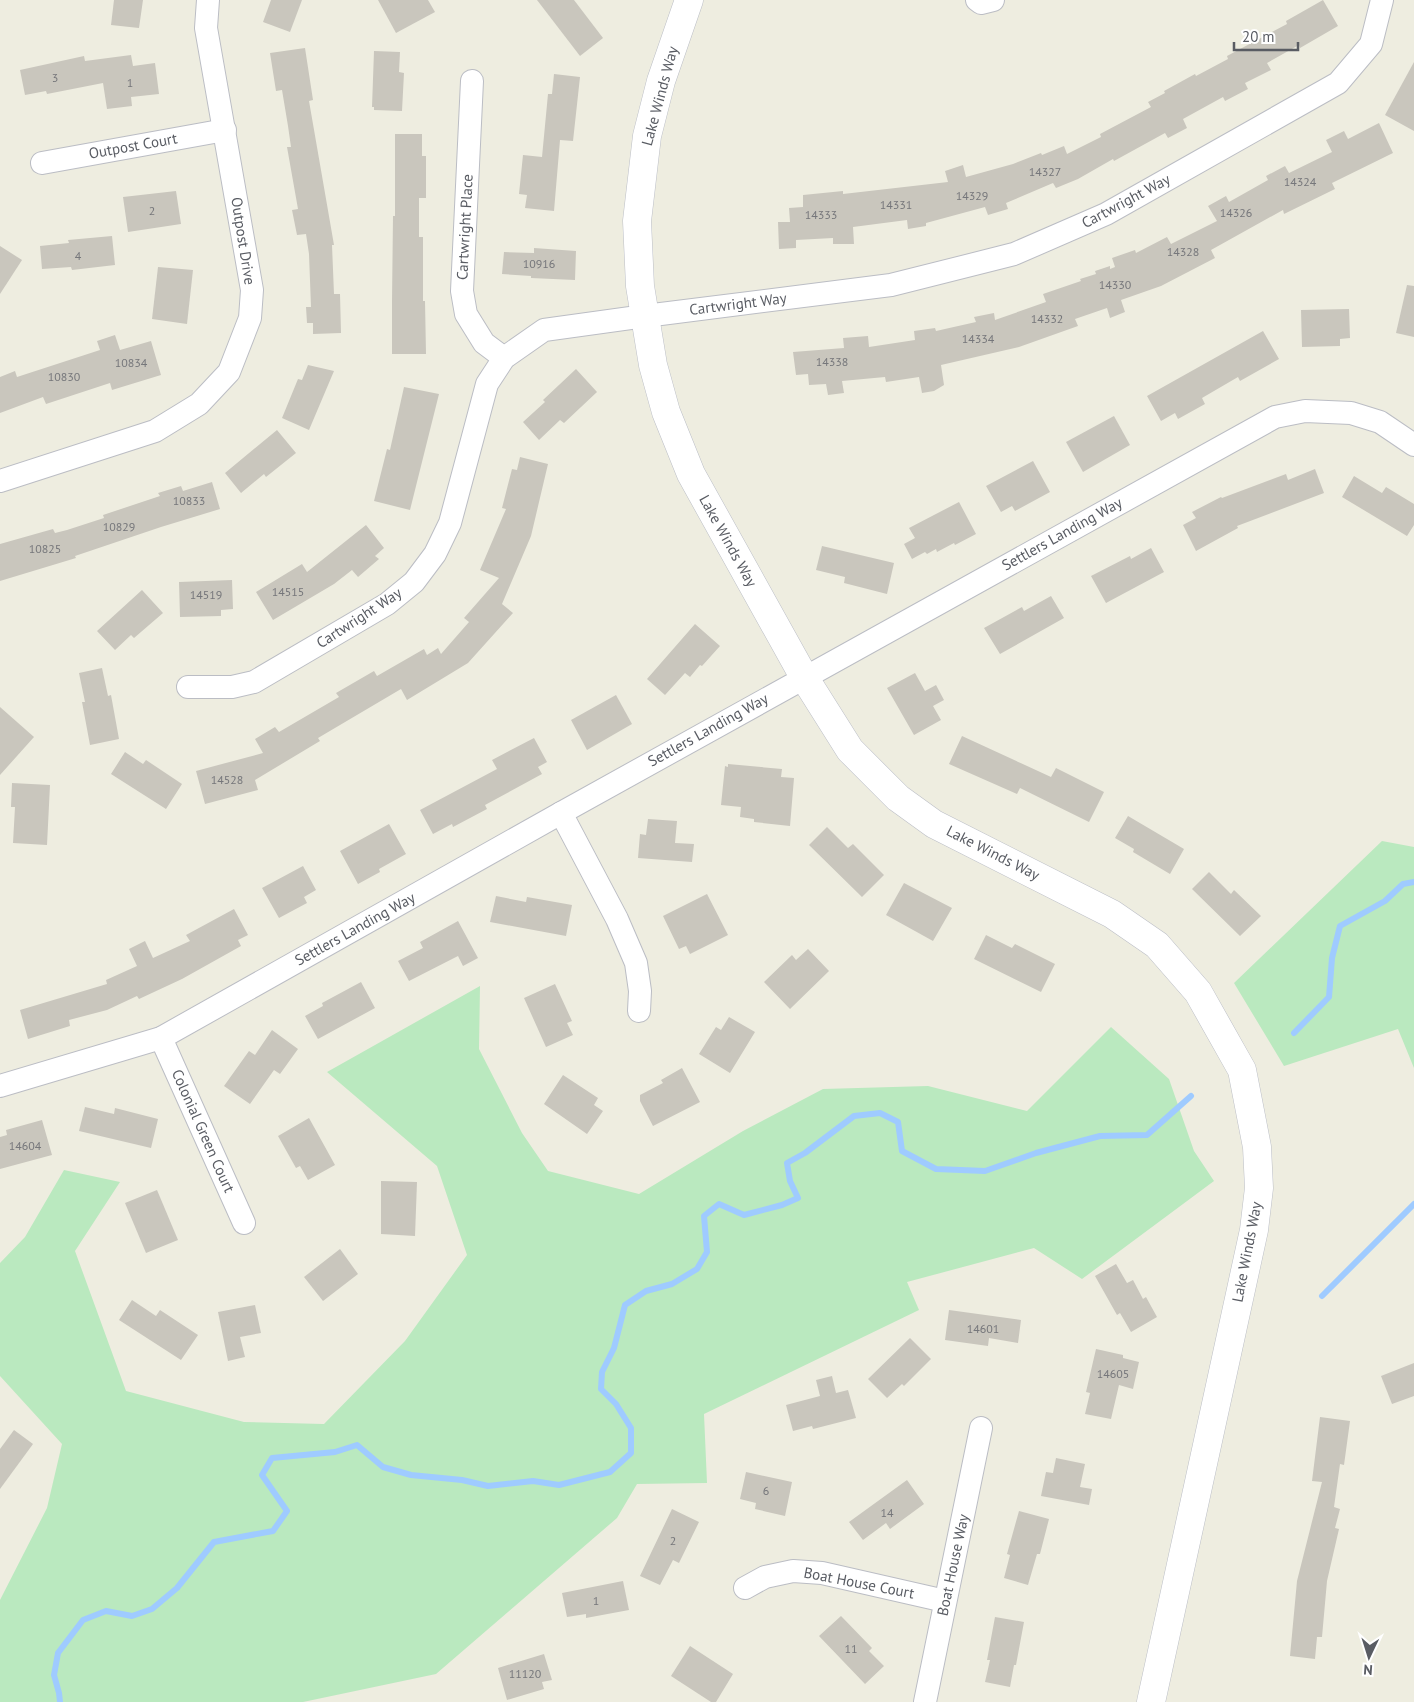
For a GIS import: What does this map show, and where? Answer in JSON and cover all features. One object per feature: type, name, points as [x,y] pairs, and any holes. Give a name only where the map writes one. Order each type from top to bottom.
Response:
[{"type":"street","name":"Outpost Drive","points":[[0,481],[155,431],[199,404],[229,372],[250,318],[252,290],[206,28],[208,0]]},
{"type":"street","name":"Lake Winds Way","points":[[689,0],[661,81],[647,136],[636,221],[640,286],[654,365],[666,412],[691,474],[804,677],[850,750],[898,798],[934,824],[1112,914],[1157,945],[1198,992],[1242,1070],[1257,1147],[1259,1188],[1254,1230],[1151,1702]]},
{"type":"street","points":[[977,0],[981,3],[993,0]]},
{"type":"street","name":"Cartwright Way","points":[[188,687],[232,687],[254,682],[387,604],[414,582],[435,554],[450,523],[487,384],[504,358],[544,330],[891,285],[1014,254],[1106,214],[1338,84],[1371,44],[1382,0]]},
{"type":"street","name":"Cartwright Place","points":[[472,82],[462,291],[466,314],[484,343],[504,358]]},
{"type":"street","name":"Outpost Court","points":[[42,163],[225,130]]},
{"type":"street","name":"Settlers Landing Way","points":[[0,1086],[161,1038],[561,812],[1274,417],[1305,411],[1351,413],[1380,422],[1414,445]]},
{"type":"street","points":[[561,812],[617,919],[636,964],[640,991],[639,1011]]},
{"type":"street","name":"Colonial Green Court","points":[[161,1038],[244,1224]]},
{"type":"street","name":"Boat House Way","points":[[925,1702],[981,1428]]},
{"type":"street","name":"Boat House Court","points":[[745,1588],[765,1577],[793,1571],[822,1573],[946,1601]]},
{"type":"green space","points":[[1382,841],[1414,847],[1414,1068],[1398,1029],[1284,1066],[1234,983]]},
{"type":"green space","points":[[480,986],[479,1049],[522,1133],[548,1171],[639,1194],[743,1131],[823,1089],[928,1086],[1027,1111],[1111,1027],[1169,1079],[1194,1151],[1214,1181],[1082,1279],[1034,1248],[907,1282],[919,1310],[704,1414],[707,1483],[637,1484],[617,1518],[436,1674],[303,1702],[0,1702],[0,1600],[47,1508],[62,1444],[0,1376],[0,1263],[25,1237],[64,1170],[120,1182],[75,1251],[126,1391],[244,1422],[324,1424],[405,1341],[467,1255],[437,1166],[327,1072]]},
{"type":"building","points":[[114,0],[143,0],[139,28],[111,25]]},
{"type":"building","points":[[271,0],[302,0],[290,32],[263,22]]},
{"type":"building","points":[[378,0],[428,0],[435,12],[396,33]]},
{"type":"building","points":[[537,0],[574,0],[603,38],[580,56]]},
{"type":"building","points":[[1323,0],[1338,26],[1300,48],[1299,45],[1267,63],[1271,70],[1245,83],[1248,89],[1225,101],[1223,97],[1183,119],[1187,128],[1168,138],[1165,133],[1078,179],[1056,188],[1053,183],[1006,203],[1008,209],[988,215],[985,207],[926,223],[926,226],[908,229],[907,220],[853,227],[854,244],[833,244],[833,238],[796,240],[796,248],[779,249],[778,222],[790,222],[789,208],[803,207],[803,195],[843,191],[843,194],[948,182],[945,171],[963,165],[966,177],[1013,164],[1041,153],[1042,155],[1064,146],[1067,154],[1101,137],[1100,134],[1151,107],[1148,102],[1165,93],[1164,91],[1228,59],[1227,56],[1287,24],[1286,21]]},
{"type":"building","points":[[305,48],[313,100],[309,101],[334,245],[332,245],[334,294],[340,294],[341,333],[313,334],[313,323],[307,323],[306,307],[311,307],[309,254],[306,234],[297,235],[292,210],[298,209],[287,147],[291,147],[282,90],[276,91],[270,53]]},
{"type":"building","points":[[374,51],[400,52],[399,72],[404,73],[402,111],[374,110],[374,107],[372,107]]},
{"type":"building","points":[[131,55],[133,66],[155,63],[159,94],[131,97],[132,106],[107,109],[103,83],[47,94],[46,91],[25,95],[20,70],[84,56],[85,61]]},
{"type":"building","points":[[1414,62],[1414,131],[1385,115]]},
{"type":"building","points":[[554,74],[580,77],[573,141],[560,140],[554,211],[525,208],[527,195],[519,194],[523,155],[542,157],[548,94],[552,94]]},
{"type":"building","points":[[1379,123],[1393,153],[1332,183],[1335,189],[1284,214],[1283,210],[1211,250],[1215,258],[1161,286],[1121,300],[1125,312],[1110,318],[1107,308],[1075,319],[1078,326],[1019,347],[941,365],[944,385],[934,391],[922,393],[919,377],[886,382],[885,377],[842,381],[844,393],[828,395],[826,384],[809,385],[808,374],[796,375],[793,352],[844,348],[843,338],[868,336],[869,347],[915,340],[914,331],[935,328],[936,331],[976,322],[974,317],[994,313],[995,320],[1046,302],[1043,294],[1081,281],[1080,279],[1096,274],[1095,271],[1110,266],[1110,269],[1115,267],[1112,258],[1135,250],[1136,253],[1167,237],[1171,244],[1217,221],[1208,206],[1226,196],[1229,202],[1268,180],[1266,176],[1285,166],[1289,173],[1332,152],[1326,140],[1344,131],[1348,139]]},
{"type":"building","points":[[395,134],[422,134],[422,156],[426,156],[426,198],[419,198],[419,237],[423,237],[423,301],[425,301],[426,354],[392,354]]},
{"type":"building","points":[[176,191],[181,224],[128,232],[123,197]]},
{"type":"building","points":[[112,236],[115,265],[72,270],[71,267],[42,269],[40,246],[69,243],[68,240]]},
{"type":"building","points":[[0,246],[22,260],[0,294]]},
{"type":"building","points":[[534,248],[576,251],[575,280],[531,278],[531,276],[502,274],[504,252],[534,253]]},
{"type":"building","points":[[158,267],[193,270],[187,324],[152,319]]},
{"type":"building","points":[[1407,285],[1414,286],[1414,337],[1396,333]]},
{"type":"building","points":[[1349,309],[1350,338],[1340,339],[1340,346],[1302,347],[1301,310]]},
{"type":"building","points":[[1263,331],[1279,359],[1240,381],[1238,377],[1202,398],[1205,404],[1178,419],[1175,413],[1161,421],[1147,396]]},
{"type":"building","points":[[115,335],[120,350],[151,341],[161,375],[112,390],[110,383],[46,404],[43,397],[0,413],[0,377],[15,371],[17,377],[100,350],[97,341]]},
{"type":"building","points":[[308,365],[334,371],[309,430],[282,418],[298,379],[302,380]]},
{"type":"building","points":[[576,369],[597,392],[564,423],[560,420],[539,440],[523,422]]},
{"type":"building","points":[[404,387],[439,394],[410,510],[374,501],[387,449],[390,450]]},
{"type":"building","points":[[1114,416],[1130,445],[1083,472],[1066,442]]},
{"type":"building","points":[[277,430],[296,453],[266,477],[264,474],[241,493],[225,473]]},
{"type":"building","points":[[520,457],[548,464],[531,536],[502,604],[513,613],[468,663],[407,700],[401,689],[318,738],[320,741],[255,780],[258,790],[205,804],[196,771],[263,753],[255,739],[275,727],[279,732],[339,697],[336,693],[374,671],[377,676],[424,649],[427,655],[438,648],[441,654],[469,622],[464,618],[499,578],[480,570],[506,509],[502,508],[512,469],[517,470]]},
{"type":"building","points":[[1033,461],[1050,492],[1015,511],[1012,506],[1001,512],[986,486]]},
{"type":"building","points":[[1315,469],[1324,493],[1237,526],[1238,528],[1196,551],[1183,525],[1196,518],[1192,512],[1221,497],[1286,474],[1288,480]]},
{"type":"building","points":[[1354,476],[1382,493],[1386,487],[1414,504],[1414,525],[1407,536],[1342,497]]},
{"type":"building","points":[[212,482],[220,509],[75,556],[76,558],[0,581],[0,544],[53,529],[55,533],[67,530],[104,518],[103,515],[160,496],[158,493],[181,486],[183,491]]},
{"type":"building","points":[[959,502],[976,534],[955,545],[954,543],[937,552],[936,549],[927,554],[925,552],[912,559],[904,544],[915,538],[909,528]]},
{"type":"building","points":[[366,525],[384,548],[375,556],[379,559],[358,577],[352,570],[334,584],[273,620],[256,592],[302,564],[307,572]]},
{"type":"building","points":[[822,546],[894,563],[887,594],[844,583],[845,577],[816,570]]},
{"type":"building","points":[[1151,548],[1164,572],[1106,603],[1091,576],[1130,556],[1131,559]]},
{"type":"building","points":[[232,580],[233,609],[221,610],[221,616],[180,617],[179,582]]},
{"type":"building","points":[[142,590],[163,613],[134,638],[131,635],[115,650],[97,631]]},
{"type":"building","points":[[1051,596],[1064,618],[1000,654],[984,628],[1022,607],[1024,611]]},
{"type":"building","points":[[695,624],[720,646],[690,677],[685,673],[665,695],[647,679]]},
{"type":"building","points":[[102,668],[108,696],[111,695],[119,739],[90,745],[82,702],[85,702],[79,673]]},
{"type":"building","points":[[915,673],[925,691],[936,685],[944,700],[933,706],[941,720],[914,735],[887,688]]},
{"type":"building","points":[[616,695],[632,724],[587,750],[571,720]]},
{"type":"building","points":[[0,707],[34,737],[0,775]]},
{"type":"building","points":[[962,736],[1051,777],[1056,768],[1104,792],[1089,822],[1020,788],[1017,794],[949,764]]},
{"type":"building","points":[[534,738],[547,762],[538,767],[542,774],[485,805],[487,809],[453,827],[452,824],[433,834],[420,810],[497,769],[492,760]]},
{"type":"building","points":[[125,752],[143,764],[146,760],[182,784],[166,809],[111,774]]},
{"type":"building","points":[[728,764],[782,769],[781,777],[794,778],[790,826],[754,822],[754,819],[740,817],[741,807],[721,805],[725,766],[728,767]]},
{"type":"building","points":[[12,783],[50,785],[47,845],[13,843],[15,807],[11,807]]},
{"type":"building","points":[[1128,816],[1184,849],[1170,874],[1133,852],[1134,849],[1115,838]]},
{"type":"building","points":[[648,819],[677,821],[675,843],[694,844],[692,862],[638,858],[640,834],[646,835]]},
{"type":"building","points":[[389,824],[406,854],[379,869],[380,872],[358,884],[340,851]]},
{"type":"building","points":[[827,827],[848,848],[853,844],[884,875],[862,897],[809,845]]},
{"type":"building","points":[[303,866],[316,890],[304,897],[307,903],[279,918],[262,888]]},
{"type":"building","points":[[1209,872],[1231,894],[1234,890],[1261,916],[1240,936],[1192,889]]},
{"type":"building","points":[[904,883],[952,908],[933,941],[886,915]]},
{"type":"building","points":[[707,894],[728,935],[690,954],[686,946],[679,949],[663,916]]},
{"type":"building","points":[[496,896],[526,902],[527,897],[572,905],[566,936],[490,922]]},
{"type":"building","points":[[234,909],[248,935],[238,940],[241,946],[182,979],[139,999],[137,996],[107,1010],[69,1020],[70,1026],[28,1039],[20,1010],[107,984],[106,980],[137,966],[129,949],[145,941],[153,958],[190,941],[186,935]]},
{"type":"building","points":[[458,921],[478,958],[463,966],[458,956],[409,981],[398,961],[423,948],[420,942]]},
{"type":"building","points":[[986,935],[1012,948],[1015,944],[1055,964],[1041,992],[974,959]]},
{"type":"building","points":[[808,949],[829,971],[790,1009],[764,982],[792,955],[796,960]]},
{"type":"building","points":[[361,982],[375,1008],[318,1039],[305,1016],[323,1006],[322,1003]]},
{"type":"building","points":[[555,984],[572,1021],[567,1023],[573,1035],[546,1047],[524,998]]},
{"type":"building","points":[[729,1017],[755,1032],[730,1073],[699,1054],[716,1027],[721,1030]]},
{"type":"building","points":[[272,1030],[298,1049],[280,1074],[274,1070],[250,1104],[224,1086],[249,1051],[255,1055]]},
{"type":"building","points":[[682,1068],[700,1102],[653,1126],[640,1101],[640,1095],[663,1083],[661,1080]]},
{"type":"building","points":[[563,1075],[598,1098],[594,1105],[603,1111],[587,1134],[544,1104]]},
{"type":"building","points":[[85,1107],[114,1114],[115,1108],[158,1119],[151,1148],[79,1131]]},
{"type":"building","points":[[309,1118],[335,1165],[308,1180],[300,1166],[296,1168],[278,1136]]},
{"type":"building","points":[[42,1120],[52,1155],[0,1169],[0,1137],[7,1135],[6,1130]]},
{"type":"building","points":[[381,1181],[417,1182],[415,1236],[381,1234]]},
{"type":"building","points":[[157,1190],[178,1240],[146,1253],[125,1203]]},
{"type":"building","points":[[340,1249],[358,1274],[323,1301],[304,1277]]},
{"type":"building","points":[[1116,1264],[1127,1283],[1133,1280],[1143,1299],[1146,1297],[1157,1317],[1131,1332],[1120,1313],[1117,1315],[1095,1276]]},
{"type":"building","points":[[132,1300],[156,1316],[160,1310],[198,1335],[181,1360],[119,1320]]},
{"type":"building","points":[[255,1305],[261,1333],[240,1337],[245,1357],[228,1361],[218,1312]]},
{"type":"building","points":[[949,1310],[1021,1320],[1018,1343],[989,1338],[988,1346],[945,1340]]},
{"type":"building","points":[[910,1338],[931,1359],[904,1386],[902,1384],[887,1398],[868,1379]]},
{"type":"building","points":[[1096,1349],[1123,1355],[1123,1358],[1139,1362],[1133,1389],[1119,1385],[1111,1419],[1085,1414],[1090,1393],[1086,1392]]},
{"type":"building","points":[[1414,1363],[1414,1396],[1392,1404],[1381,1376]]},
{"type":"building","points":[[832,1376],[836,1393],[848,1390],[856,1418],[813,1429],[812,1426],[793,1431],[786,1405],[820,1396],[816,1380]]},
{"type":"building","points":[[1320,1417],[1350,1421],[1344,1465],[1340,1464],[1334,1507],[1340,1509],[1335,1528],[1339,1529],[1327,1581],[1322,1637],[1317,1637],[1315,1659],[1290,1656],[1297,1581],[1322,1482],[1312,1481]]},
{"type":"building","points":[[14,1430],[33,1444],[0,1489],[0,1449]]},
{"type":"building","points":[[1056,1458],[1085,1464],[1080,1487],[1092,1489],[1089,1505],[1041,1496],[1046,1472],[1053,1473]]},
{"type":"building","points":[[746,1472],[792,1482],[785,1516],[755,1509],[756,1503],[740,1499]]},
{"type":"building","points":[[907,1480],[924,1504],[890,1529],[886,1523],[863,1540],[849,1522]]},
{"type":"building","points":[[672,1509],[699,1522],[679,1563],[673,1560],[660,1585],[640,1576]]},
{"type":"building","points":[[1019,1511],[1049,1519],[1040,1554],[1037,1554],[1028,1585],[1004,1578],[1010,1555],[1007,1554]]},
{"type":"building","points":[[623,1581],[629,1610],[586,1618],[586,1614],[567,1617],[562,1593]]},
{"type":"building","points":[[841,1616],[872,1648],[869,1651],[884,1666],[865,1684],[819,1636]]},
{"type":"building","points":[[995,1617],[1024,1622],[1010,1687],[985,1682],[990,1660],[987,1660]]},
{"type":"building","points":[[690,1646],[733,1674],[716,1702],[711,1702],[671,1676]]},
{"type":"building","points":[[544,1654],[552,1680],[542,1682],[544,1689],[507,1700],[498,1668]]},
{"type":"waterway","points":[[1294,1033],[1329,997],[1332,958],[1340,926],[1385,901],[1403,884],[1414,882]]},
{"type":"waterway","points":[[60,1702],[54,1675],[58,1653],[83,1620],[106,1611],[132,1616],[152,1609],[177,1588],[214,1542],[273,1531],[287,1511],[262,1475],[272,1458],[335,1452],[357,1445],[383,1467],[411,1475],[462,1480],[488,1486],[533,1481],[559,1485],[610,1472],[631,1453],[631,1428],[616,1404],[601,1389],[602,1372],[614,1348],[625,1305],[646,1291],[672,1284],[697,1269],[707,1252],[704,1216],[719,1204],[744,1215],[782,1205],[798,1198],[790,1181],[787,1163],[805,1153],[854,1116],[880,1113],[898,1122],[902,1151],[936,1169],[985,1171],[1036,1153],[1100,1136],[1147,1135],[1191,1096]]},
{"type":"waterway","points":[[1322,1296],[1414,1204]]}]
